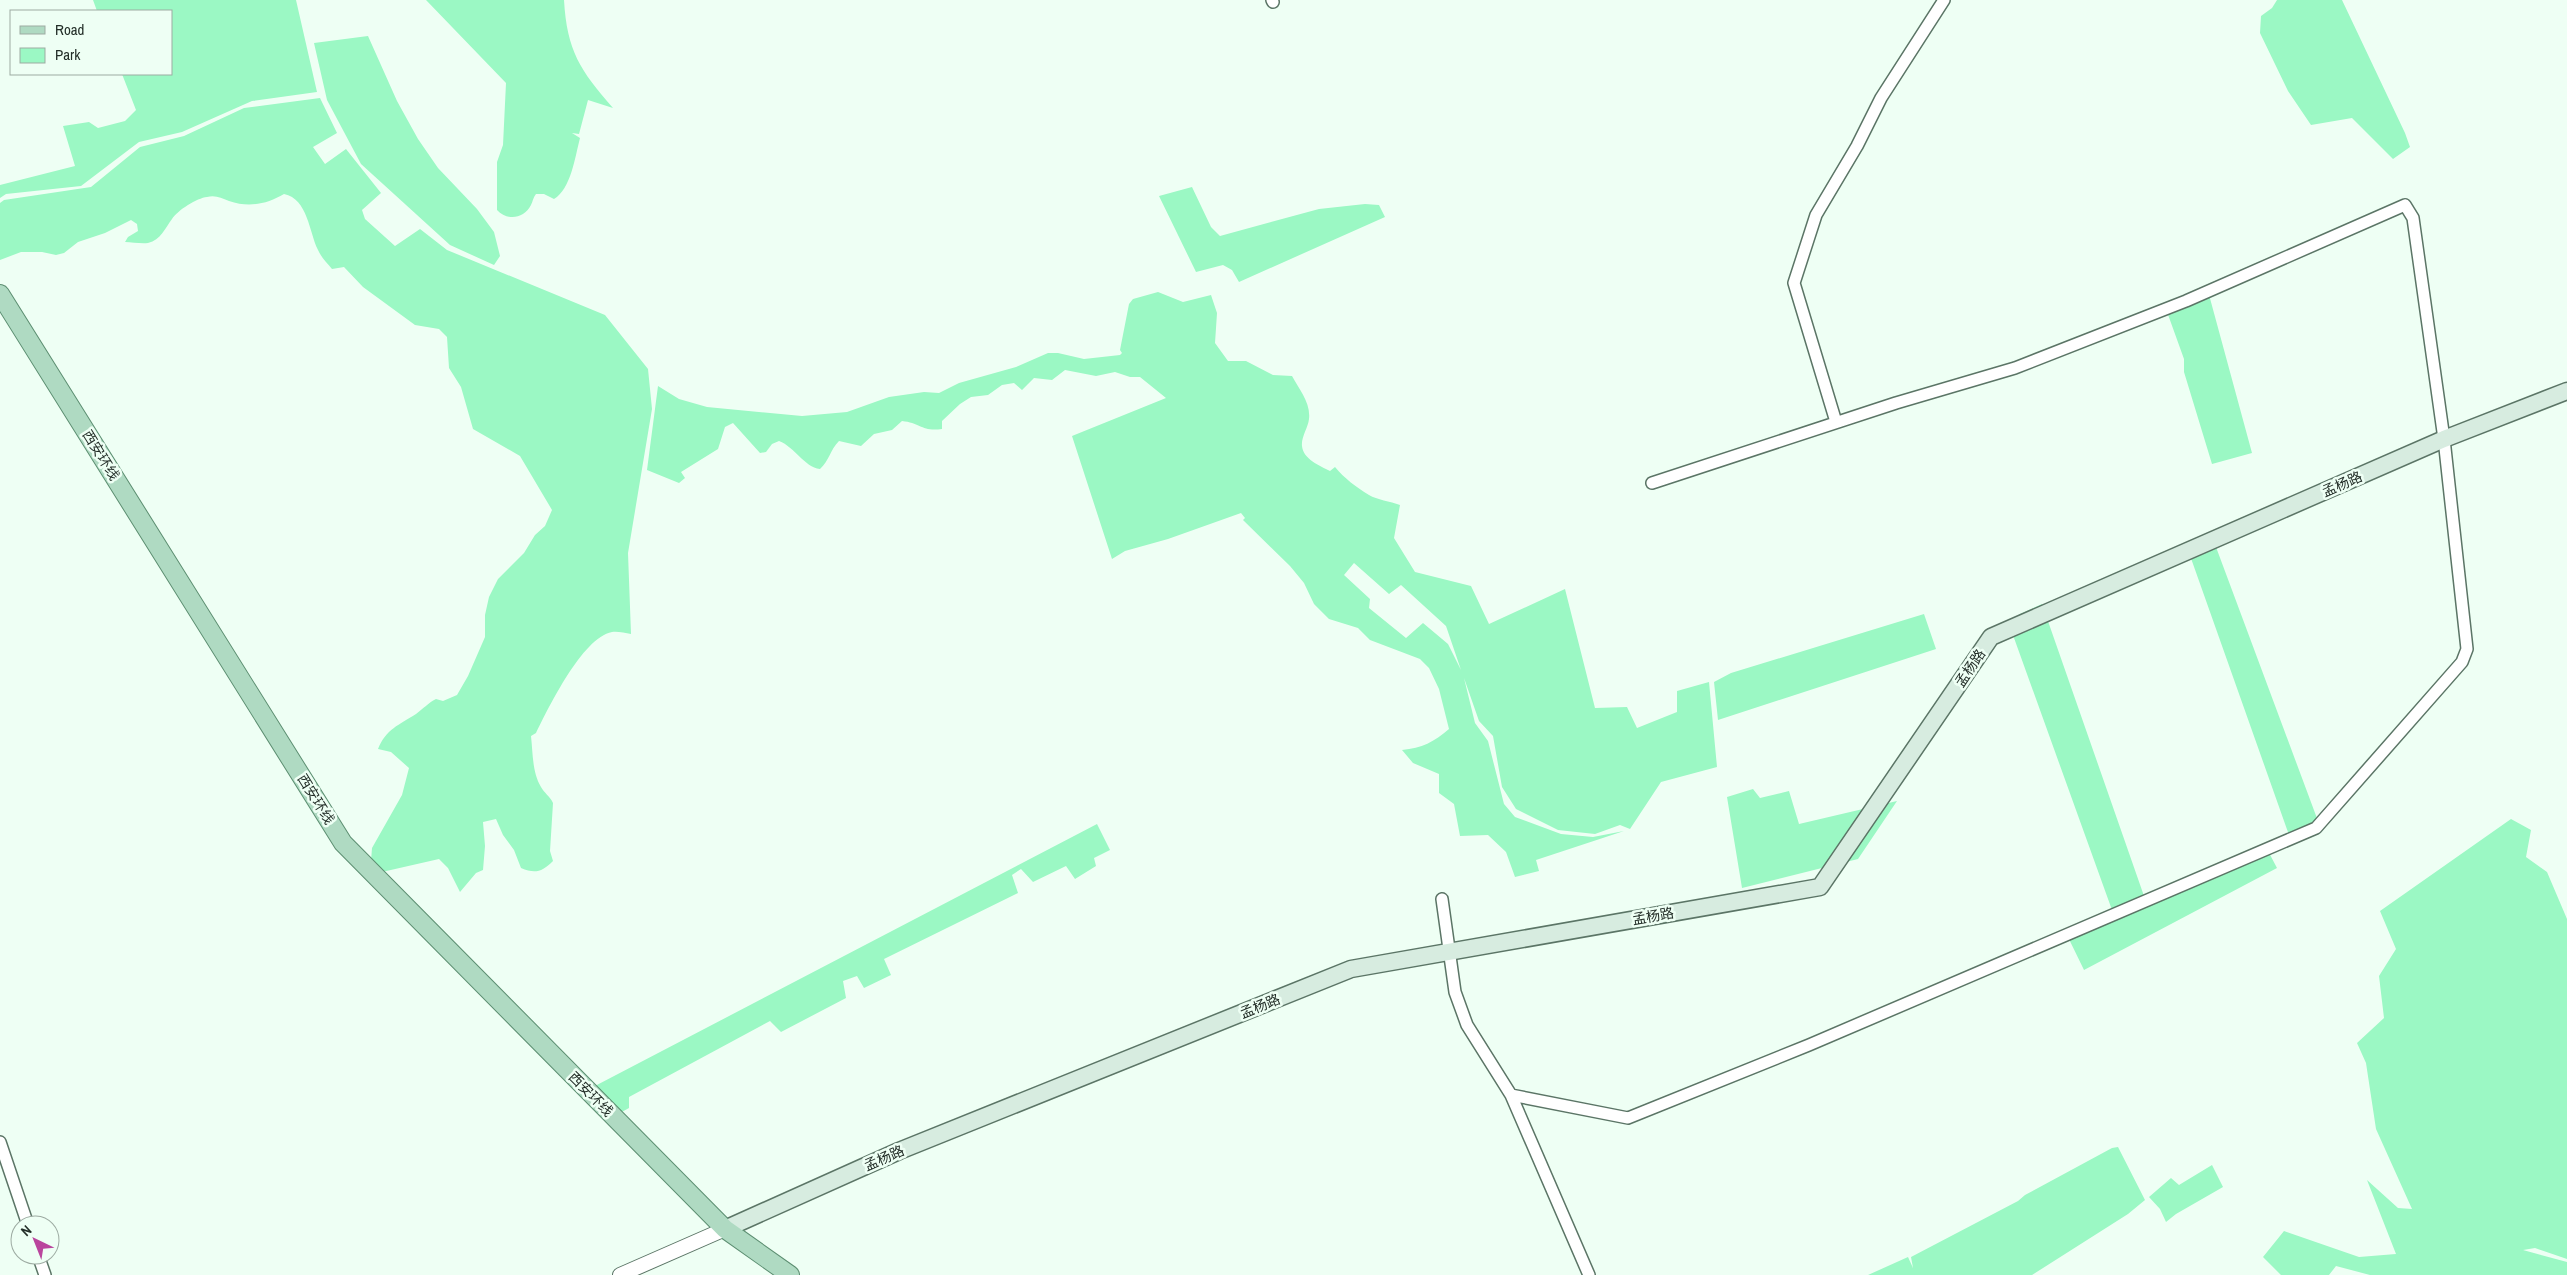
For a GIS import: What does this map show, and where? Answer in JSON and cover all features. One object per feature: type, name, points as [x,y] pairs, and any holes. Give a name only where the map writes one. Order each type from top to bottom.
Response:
[{"type":"main road","name":"西安环线","points":[[0,294],[343,843],[725,1229],[790,1275]]},
{"type":"main road","name":"孟杨路","points":[[725,1229],[899,1151],[1351,969],[1820,887],[1991,637],[2444,439],[2567,391]]},
{"type":"street","points":[[1836,422],[1794,282],[1816,215],[1857,146],[1880,98],[1944,0]]},
{"type":"street","points":[[1511,1095],[1628,1118],[1809,1045],[2316,828],[2462,662],[2467,649],[2444,439],[2413,218],[2405,205],[2186,301],[2015,368],[1836,422],[1652,483]]},
{"type":"street","points":[[1442,899],[1455,992],[1467,1025],[1511,1095],[1589,1275]]},
{"type":"street","points":[[0,1142],[25,1215]]},
{"type":"street","name":"孟杨路","points":[[620,1275],[725,1229]]},
{"type":"green space","points":[[93,0],[296,0],[317,92],[252,101],[182,132],[139,142],[81,186],[6,194],[0,198],[0,185],[75,166],[63,126],[89,122],[98,128],[125,121],[136,110],[122,75],[172,75],[172,10],[97,10]]},
{"type":"green space","points":[[426,0],[564,0],[568,33],[577,59],[592,82],[613,108],[588,100],[579,134],[572,133],[580,138],[572,172],[565,188],[554,199],[544,194],[536,194],[528,210],[515,217],[506,216],[497,210],[497,162],[503,145],[506,83]]},
{"type":"green space","points":[[2277,0],[2342,0],[2410,147],[2393,159],[2352,118],[2311,125],[2288,91],[2260,33],[2261,16],[2272,8]]},
{"type":"green space","points":[[368,36],[397,101],[418,139],[438,168],[477,209],[494,232],[500,256],[494,265],[450,245],[361,164],[327,100],[314,43]]},
{"type":"green space","points":[[320,98],[337,133],[313,147],[325,164],[346,149],[381,193],[362,210],[365,219],[395,246],[420,229],[447,250],[605,315],[648,369],[652,409],[628,553],[631,634],[612,632],[601,637],[589,647],[578,660],[558,691],[536,733],[531,736],[536,775],[542,789],[553,803],[550,851],[553,861],[538,871],[521,868],[514,850],[503,835],[496,819],[483,822],[485,846],[483,870],[476,873],[460,892],[448,868],[439,859],[382,872],[371,861],[372,848],[402,795],[409,768],[391,752],[378,749],[389,732],[430,702],[436,699],[443,701],[457,695],[468,676],[485,637],[485,615],[489,597],[498,579],[524,553],[535,535],[545,526],[552,510],[520,456],[473,429],[461,387],[449,368],[447,337],[439,329],[415,325],[363,287],[344,267],[332,269],[322,258],[318,250],[303,209],[292,197],[284,194],[258,204],[236,203],[210,196],[203,198],[183,208],[156,239],[148,243],[125,242],[128,237],[138,231],[137,224],[131,220],[105,233],[78,242],[64,253],[56,255],[42,252],[21,252],[0,260],[0,203],[4,200],[91,187],[140,147],[184,136],[244,108]]},
{"type":"green space","points":[[1192,187],[1211,227],[1220,236],[1319,209],[1365,204],[1379,205],[1385,217],[1239,282],[1232,270],[1223,265],[1196,272],[1159,196]]},
{"type":"green space","points":[[2208,291],[2252,453],[2212,464],[2184,372],[2184,359],[2166,309]]},
{"type":"green space","points":[[1158,292],[1183,302],[1211,295],[1217,313],[1215,343],[1228,361],[1246,361],[1273,375],[1292,376],[1301,391],[1309,413],[1302,443],[1305,455],[1313,462],[1330,471],[1335,467],[1350,482],[1369,495],[1400,505],[1394,538],[1415,572],[1471,586],[1489,624],[1565,589],[1595,708],[1627,707],[1637,728],[1677,712],[1677,691],[1709,682],[1717,767],[1661,782],[1630,829],[1620,825],[1595,834],[1558,830],[1516,809],[1502,787],[1493,736],[1479,721],[1464,678],[1475,723],[1488,741],[1504,804],[1515,817],[1561,834],[1593,837],[1624,831],[1536,860],[1539,871],[1515,877],[1506,852],[1488,835],[1460,836],[1454,804],[1439,793],[1439,774],[1413,763],[1402,750],[1427,744],[1449,729],[1439,689],[1429,668],[1420,659],[1370,640],[1358,628],[1329,619],[1314,604],[1304,583],[1290,566],[1243,520],[1245,518],[1241,513],[1168,539],[1125,551],[1112,559],[1072,436],[1166,398],[1140,377],[1130,377],[1115,372],[1096,376],[1065,370],[1052,380],[1034,378],[1022,390],[1014,383],[1002,385],[988,395],[971,397],[960,404],[942,421],[942,429],[930,429],[902,421],[892,430],[874,434],[861,446],[839,441],[826,463],[820,469],[809,465],[779,441],[772,444],[766,452],[760,453],[733,423],[725,427],[718,449],[681,472],[685,478],[679,483],[647,470],[658,386],[679,399],[707,407],[802,416],[847,412],[889,397],[924,392],[939,393],[959,383],[1016,367],[1048,353],[1058,353],[1084,359],[1120,355],[1122,353],[1120,350],[1129,304],[1133,299]],"holes":[[[1354,563],[1389,594],[1401,585],[1446,626],[1461,670],[1448,644],[1423,623],[1406,638],[1369,608],[1370,599],[1344,575]]]},
{"type":"green space","points":[[2213,539],[2318,821],[2289,835],[2187,547]]},
{"type":"green space","points":[[2042,604],[2144,896],[2112,910],[2009,624],[2020,614]]},
{"type":"green space","points":[[1924,614],[1936,649],[1718,720],[1714,682],[1731,673]]},
{"type":"green space","points":[[1753,789],[1760,798],[1789,791],[1799,824],[1897,801],[1858,859],[1742,888],[1727,797]]},
{"type":"green space","points":[[2511,819],[2531,830],[2526,857],[2547,872],[2567,919],[2567,1259],[2535,1248],[2523,1250],[2567,1262],[2567,1275],[2370,1275],[2336,1266],[2329,1275],[2281,1275],[2263,1257],[2284,1231],[2359,1257],[2396,1254],[2367,1180],[2398,1208],[2412,1209],[2376,1129],[2366,1063],[2357,1043],[2384,1018],[2379,976],[2396,949],[2380,911]]},
{"type":"green space","points":[[1097,824],[1110,850],[1094,858],[1096,866],[1075,879],[1066,866],[1033,882],[1021,869],[1012,875],[1018,893],[884,959],[891,975],[864,988],[857,976],[843,981],[846,998],[781,1032],[770,1021],[629,1097],[629,1108],[620,1113],[593,1087]]},
{"type":"green space","points":[[2267,849],[2277,868],[2084,970],[2067,935]]},
{"type":"green space","points":[[2118,1147],[2145,1200],[2128,1214],[2032,1275],[1868,1275],[1908,1257],[1913,1268],[1911,1257],[2018,1201],[2025,1195],[2112,1148]]},
{"type":"green space","points":[[2212,1165],[2223,1187],[2176,1214],[2166,1222],[2160,1209],[2149,1197],[2171,1178],[2179,1185]]}]
